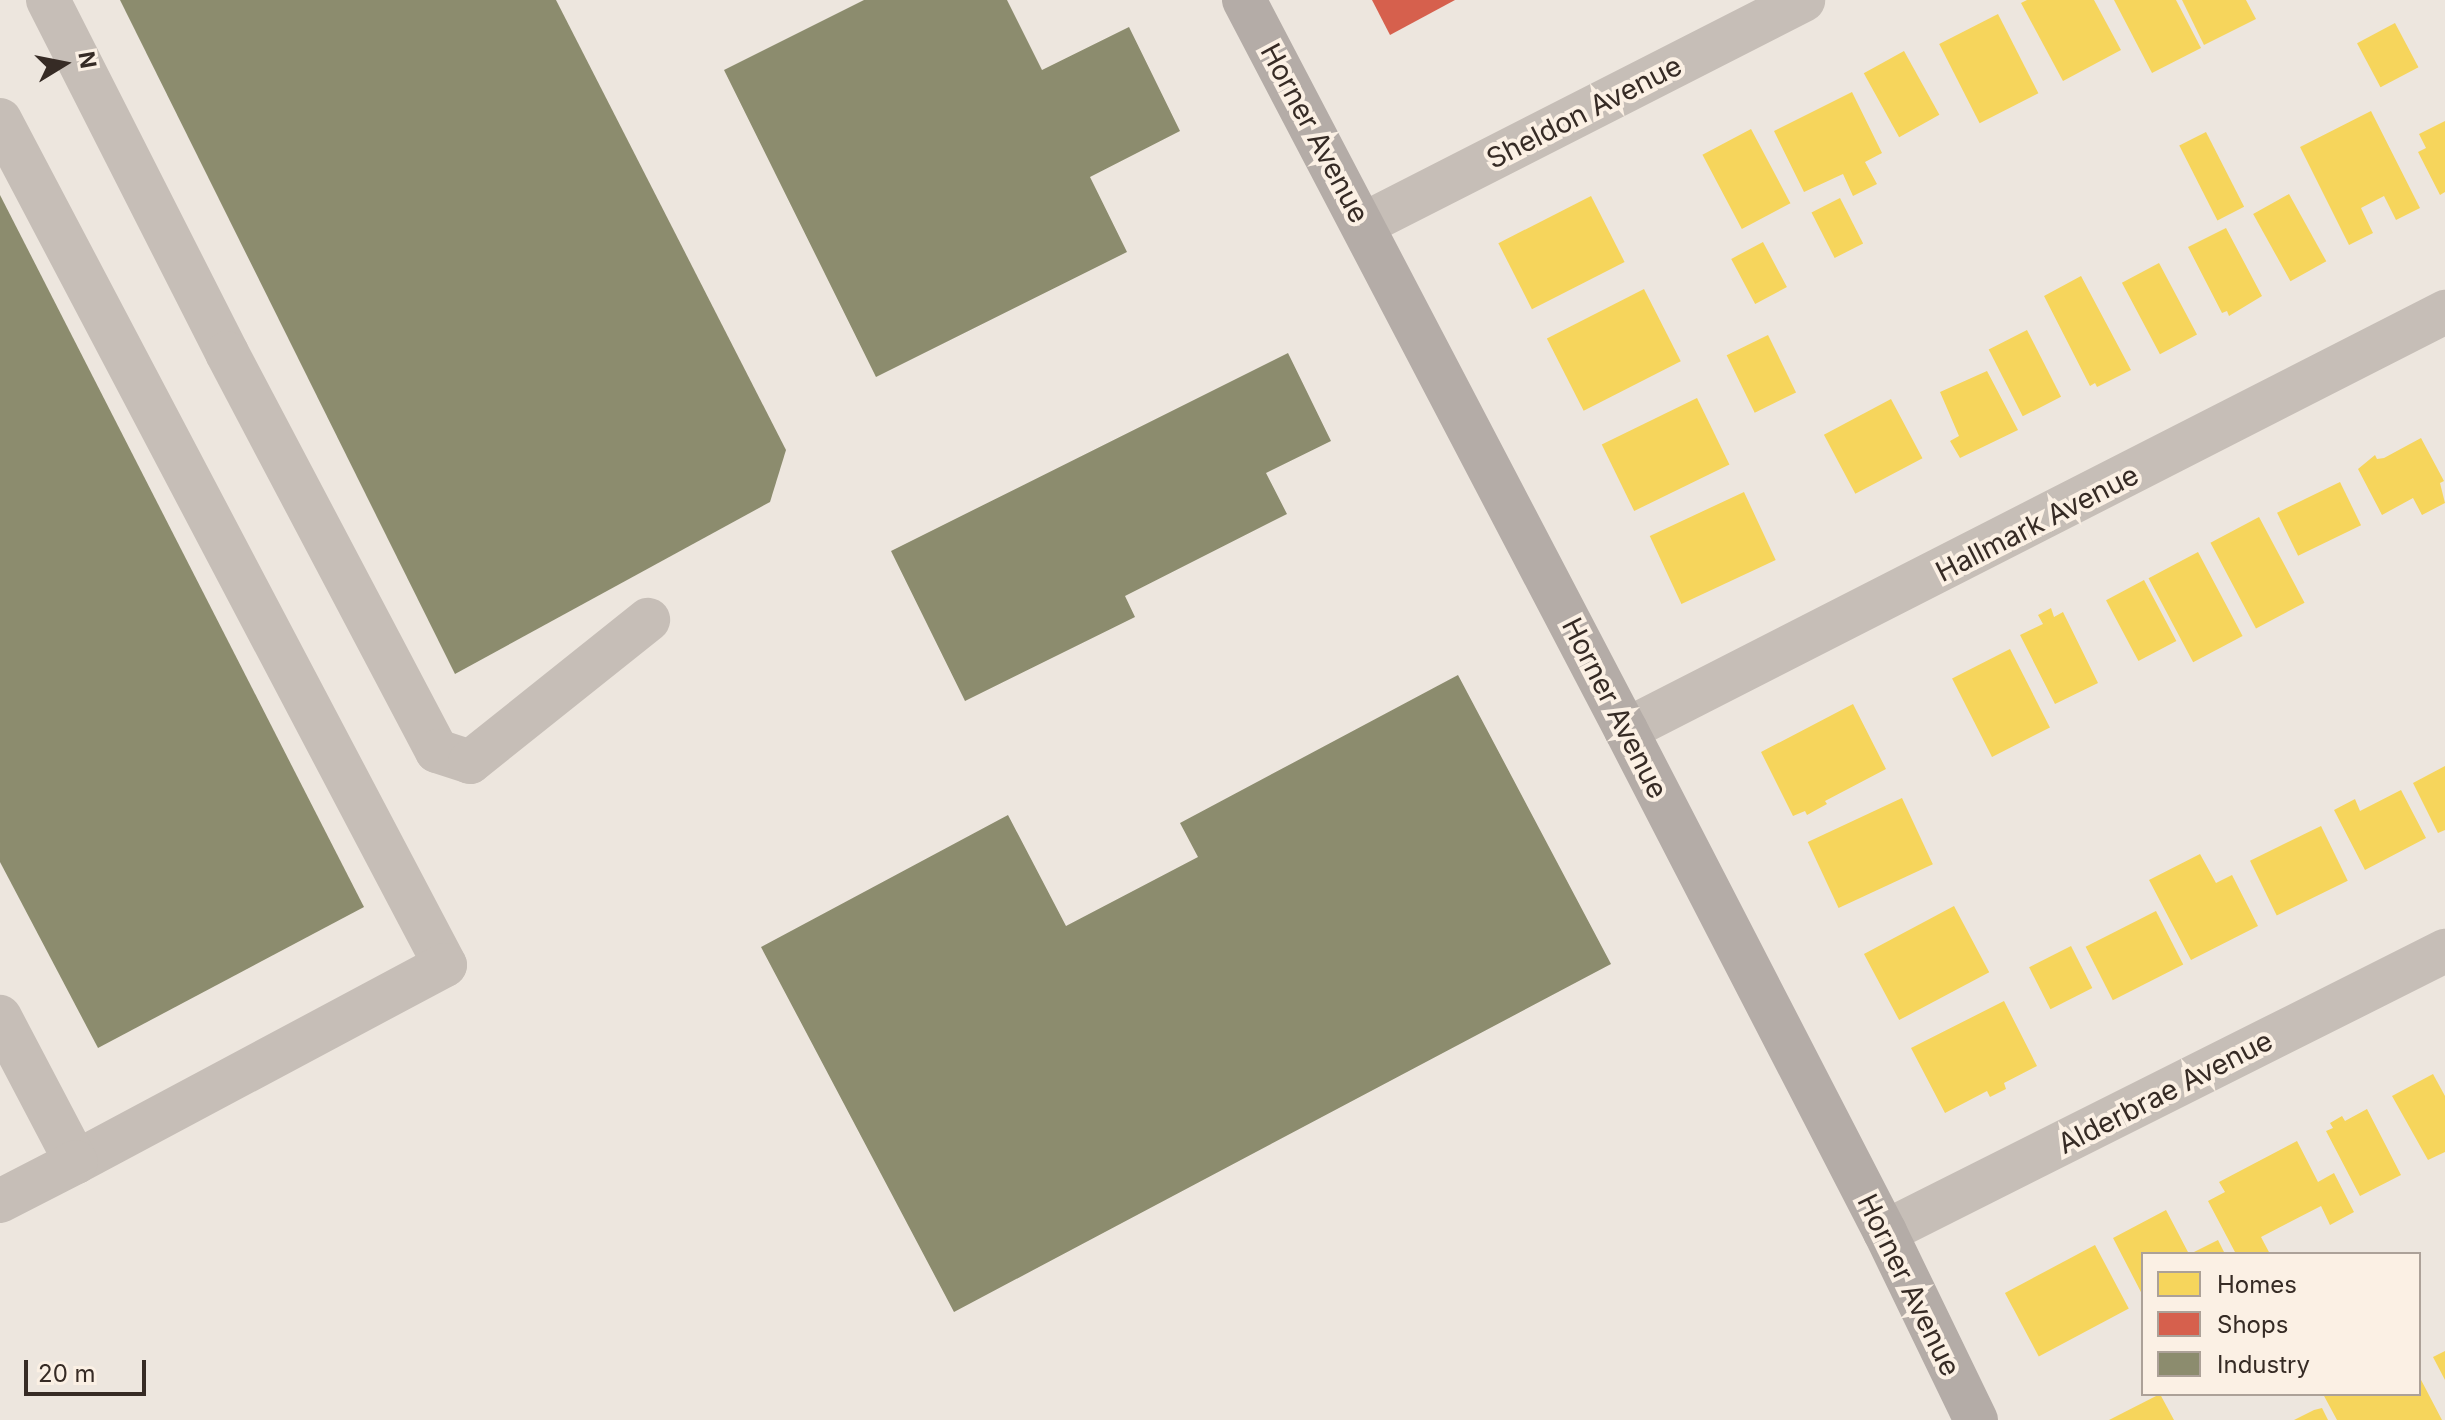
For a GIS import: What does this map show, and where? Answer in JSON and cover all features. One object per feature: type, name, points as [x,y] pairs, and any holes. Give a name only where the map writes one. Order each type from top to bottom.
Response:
[{"type":"main road","name":"Horner Avenue","points":[[1244,0],[1364,224],[1885,1232],[1976,1420]]},
{"type":"street","points":[[48,0],[227,353],[437,751],[470,762],[648,620]]},
{"type":"street","name":"Sheldon Avenue","points":[[1364,224],[1803,0]]},
{"type":"street","points":[[0,120],[445,965],[0,1201]]},
{"type":"street","name":"Hallmark Avenue","points":[[1626,730],[2445,312]]},
{"type":"street","name":"Alderbrae Avenue","points":[[1885,1232],[2445,951]]},
{"type":"street","points":[[0,1017],[76,1162]]},
{"type":"building: Homes","points":[[2027,0],[2094,0],[2121,50],[2063,81],[2021,3]]},
{"type":"building: Homes","points":[[2114,0],[2176,0],[2201,48],[2152,73]]},
{"type":"building: Homes","points":[[2182,0],[2246,0],[2256,19],[2204,45]]},
{"type":"building: Homes","points":[[1998,14],[2038,93],[1980,123],[1939,44]]},
{"type":"building: Homes","points":[[2395,23],[2418,67],[2381,87],[2357,43]]},
{"type":"building: Homes","points":[[1904,51],[1939,115],[1899,137],[1864,73]]},
{"type":"building: Homes","points":[[1852,92],[1882,153],[1865,162],[1877,184],[1853,196],[1843,174],[1804,192],[1774,131]]},
{"type":"building: Homes","points":[[2371,111],[2420,208],[2396,220],[2384,196],[2361,208],[2373,233],[2349,245],[2300,147]]},
{"type":"building: Homes","points":[[2445,121],[2445,192],[2440,195],[2418,152],[2426,148],[2419,134]]},
{"type":"building: Homes","points":[[1751,129],[1790,203],[1742,229],[1702,155]]},
{"type":"building: Homes","points":[[2206,132],[2244,207],[2217,220],[2179,146]]},
{"type":"building: Homes","points":[[2289,194],[2326,261],[2290,281],[2253,214]]},
{"type":"building: Homes","points":[[1591,196],[1625,262],[1532,309],[1498,243]]},
{"type":"building: Homes","points":[[1840,198],[1863,243],[1835,258],[1811,213]]},
{"type":"building: Homes","points":[[2226,228],[2262,296],[2229,316],[2227,311],[2222,313],[2188,247]]},
{"type":"building: Homes","points":[[1763,242],[1787,287],[1755,304],[1731,259]]},
{"type":"building: Homes","points":[[2159,263],[2197,335],[2160,354],[2122,283]]},
{"type":"building: Homes","points":[[2081,276],[2131,370],[2097,387],[2095,383],[2090,386],[2044,296]]},
{"type":"building: Homes","points":[[1644,289],[1681,361],[1584,411],[1547,338]]},
{"type":"building: Homes","points":[[2027,330],[2061,397],[2023,416],[1989,350]]},
{"type":"building: Homes","points":[[1768,335],[1796,393],[1755,413],[1727,355]]},
{"type":"building: Homes","points":[[1987,371],[2018,430],[1960,458],[1950,441],[1959,436],[1940,392]]},
{"type":"building: Homes","points":[[1697,398],[1729,465],[1634,511],[1602,444]]},
{"type":"building: Homes","points":[[1891,399],[1922,458],[1855,494],[1824,435]]},
{"type":"building: Homes","points":[[2421,438],[2444,481],[2440,483],[2445,503],[2422,515],[2413,498],[2382,515],[2358,469],[2375,455],[2377,459],[2384,458]]},
{"type":"building: Homes","points":[[2340,482],[2361,525],[2298,556],[2277,513]]},
{"type":"building: Homes","points":[[1744,492],[1776,560],[1681,604],[1650,536]]},
{"type":"building: Homes","points":[[2259,517],[2305,603],[2256,628],[2210,543]]},
{"type":"building: Homes","points":[[2198,552],[2243,636],[2193,662],[2149,578]]},
{"type":"building: Homes","points":[[2144,580],[2176,641],[2138,661],[2106,600]]},
{"type":"building: Homes","points":[[2051,608],[2054,617],[2063,612],[2098,683],[2055,704],[2020,635],[2043,624],[2038,615]]},
{"type":"building: Homes","points":[[2010,649],[2050,727],[1992,757],[1952,679]]},
{"type":"building: Homes","points":[[1853,704],[1886,769],[1825,801],[1827,804],[1807,815],[1805,811],[1793,816],[1761,752]]},
{"type":"building: Homes","points":[[2445,766],[2445,830],[2438,833],[2413,783]]},
{"type":"building: Homes","points":[[2401,790],[2426,838],[2365,870],[2334,810],[2355,799],[2360,811]]},
{"type":"building: Homes","points":[[1902,798],[1933,864],[1839,908],[1808,842]]},
{"type":"building: Homes","points":[[2321,826],[2348,881],[2277,915],[2250,861]]},
{"type":"building: Homes","points":[[2200,854],[2216,883],[2232,875],[2258,926],[2191,960],[2149,880]]},
{"type":"building: Homes","points":[[1954,906],[1989,972],[1899,1020],[1864,954]]},
{"type":"building: Homes","points":[[2156,911],[2183,964],[2113,1000],[2086,947]]},
{"type":"building: Homes","points":[[2071,946],[2092,988],[2050,1009],[2029,967]]},
{"type":"building: Homes","points":[[2004,1001],[2037,1066],[2004,1083],[2006,1089],[1990,1097],[1987,1091],[1945,1113],[1911,1048]]},
{"type":"building: Homes","points":[[2433,1074],[2445,1096],[2445,1152],[2428,1160],[2392,1096]]},
{"type":"building: Homes","points":[[2367,1109],[2401,1175],[2360,1196],[2326,1131],[2333,1128],[2330,1123],[2342,1116],[2345,1121]]},
{"type":"building: Homes","points":[[2297,1141],[2318,1182],[2334,1173],[2354,1212],[2330,1225],[2321,1206],[2261,1237],[2269,1252],[2235,1252],[2208,1201],[2225,1192],[2219,1182]]},
{"type":"building: Homes","points":[[2166,1210],[2188,1252],[2141,1252],[2141,1292],[2113,1238]]},
{"type":"building: Homes","points":[[2218,1240],[2224,1252],[2194,1252]]},
{"type":"building: Homes","points":[[2095,1245],[2129,1309],[2039,1356],[2005,1293]]},
{"type":"building: Homes","points":[[2445,1351],[2445,1380],[2433,1357]]},
{"type":"building: Homes","points":[[2421,1380],[2442,1420],[2337,1420],[2324,1396],[2421,1396]]},
{"type":"building: Homes","points":[[2161,1396],[2174,1420],[2109,1420]]},
{"type":"building: Homes","points":[[2322,1408],[2328,1420],[2294,1420],[2314,1410]]},
{"type":"building: Shops","points":[[1372,0],[1455,0],[1390,35]]},
{"type":"building: Industry","points":[[120,0],[556,0],[786,450],[770,502],[455,674]]},
{"type":"building: Industry","points":[[864,0],[1007,0],[1042,70],[1129,27],[1180,131],[1090,177],[1127,252],[876,377],[724,70]]},
{"type":"building: Industry","points":[[0,195],[364,907],[98,1048],[0,862]]},
{"type":"building: Industry","points":[[1288,353],[1331,441],[1266,473],[1287,514],[1125,596],[1135,617],[965,701],[891,551]]},
{"type":"building: Industry","points":[[1458,675],[1611,964],[954,1312],[761,947],[1008,815],[1066,926],[1198,857],[1180,823]]}]
